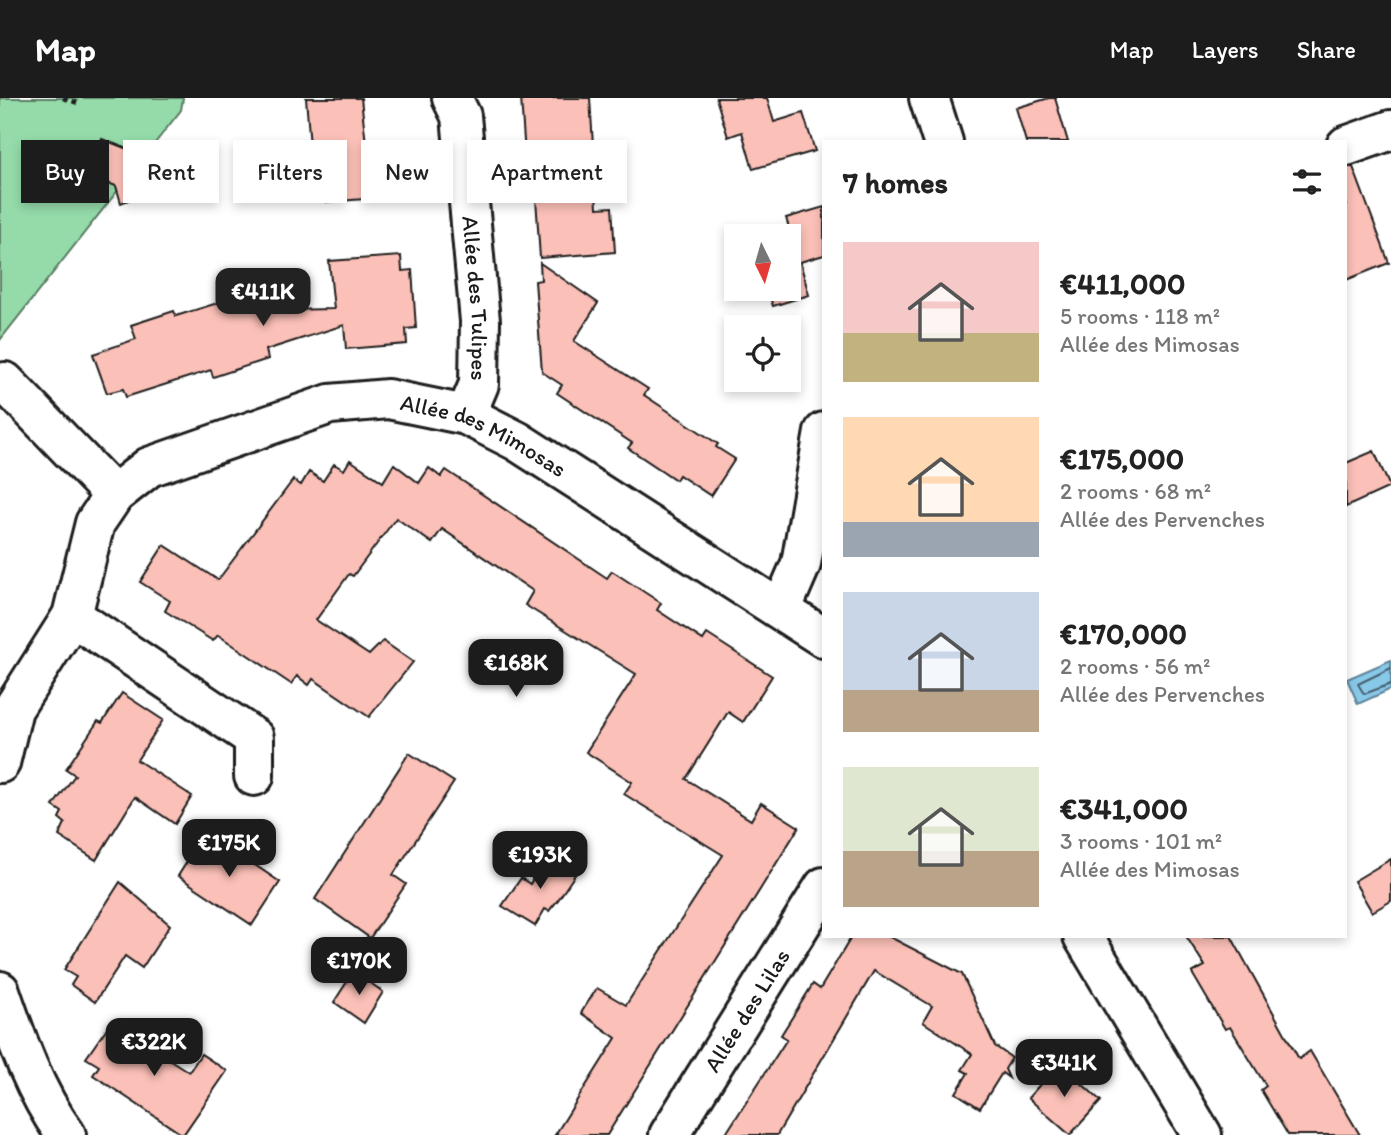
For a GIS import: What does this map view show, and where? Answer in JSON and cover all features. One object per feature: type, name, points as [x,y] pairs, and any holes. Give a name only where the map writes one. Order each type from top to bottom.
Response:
[{"type":"street","name":"Allée des Tulipes","points":[[453,98],[461,116],[480,321],[479,384],[466,415]]},
{"type":"street","points":[[929,98],[942,140]]},
{"type":"street","points":[[1347,146],[1391,130]]},
{"type":"street","points":[[5,382],[114,495]]},
{"type":"street","name":"Allée des Mimosas","points":[[0,763],[13,709],[72,616],[95,523],[114,495],[149,467],[330,404],[388,399],[466,415],[517,441],[644,524],[782,608],[822,637]]},
{"type":"street","points":[[782,608],[802,564],[822,444]]},
{"type":"street","points":[[72,616],[254,738],[254,776]]},
{"type":"street","name":"Allée des Lilas","points":[[668,1135],[822,890]]},
{"type":"street","points":[[1084,938],[1202,1135]]},
{"type":"street","points":[[0,991],[16,1038],[51,1114],[66,1135]]},
{"type":"path","points":[[62,98],[78,103]]},
{"type":"green space","points":[[0,98],[183,98],[181,110],[157,140],[123,140],[123,184],[109,201],[109,140],[21,140],[21,203],[108,203],[0,340]]},
{"type":"water","points":[[1391,660],[1391,689],[1358,704],[1347,679]]},
{"type":"building","points":[[306,98],[361,98],[366,140],[361,140],[361,199],[347,200],[347,140],[310,140]]},
{"type":"building","points":[[521,98],[590,98],[593,140],[524,140]]},
{"type":"building","points":[[716,98],[767,98],[774,122],[803,113],[815,151],[753,169],[742,132],[728,137]]},
{"type":"building","points":[[1055,98],[1067,140],[1025,140],[1016,108]]},
{"type":"building","points":[[109,142],[123,147],[121,203],[116,186],[109,183]]},
{"type":"building","points":[[1347,167],[1353,167],[1389,263],[1347,280]]},
{"type":"building","points":[[536,203],[597,203],[597,208],[612,207],[615,252],[540,258]]},
{"type":"building","points":[[822,208],[822,256],[802,261],[802,224],[788,224],[786,218]]},
{"type":"building","points":[[401,256],[402,271],[412,270],[416,328],[406,329],[407,344],[346,349],[344,325],[266,350],[268,359],[213,377],[211,370],[126,397],[123,389],[107,393],[93,354],[136,339],[131,325],[174,311],[176,316],[275,285],[283,310],[334,309],[329,261]]},
{"type":"building","points":[[540,263],[598,303],[574,341],[648,389],[644,395],[718,444],[716,447],[735,459],[711,496],[679,475],[676,480],[628,448],[632,443],[557,393],[562,385],[542,372],[535,281],[541,280]]},
{"type":"building","points":[[802,269],[809,295],[802,297]]},
{"type":"building","points":[[771,301],[789,301],[773,306]]},
{"type":"building","points":[[1374,451],[1390,487],[1347,507],[1347,463]]},
{"type":"building","points":[[350,460],[383,482],[394,464],[419,483],[429,468],[441,477],[446,470],[607,578],[612,571],[661,603],[657,610],[703,640],[707,634],[772,676],[743,722],[728,712],[686,779],[751,820],[761,803],[799,827],[607,1135],[555,1135],[616,1038],[581,1013],[597,988],[626,1005],[723,855],[624,794],[632,782],[586,752],[636,674],[525,605],[533,591],[442,529],[432,543],[396,518],[353,576],[349,574],[316,620],[369,655],[383,641],[413,662],[369,717],[313,679],[309,685],[297,676],[291,684],[218,635],[213,641],[165,611],[170,601],[140,582],[164,545],[218,580],[293,480],[301,485],[309,472],[323,481],[334,464],[344,470]]},
{"type":"building","points":[[122,693],[163,720],[137,760],[192,796],[175,824],[135,797],[96,860],[59,836],[65,823],[59,818],[62,812],[53,806],[75,775],[66,769],[98,721],[102,723]]},
{"type":"building","points":[[409,753],[454,782],[393,875],[406,884],[370,938],[315,899]]},
{"type":"building","points":[[206,832],[280,882],[252,925],[178,876]]},
{"type":"building","points":[[547,854],[576,873],[549,911],[545,909],[535,926],[502,906],[521,878],[530,884]]},
{"type":"building","points":[[1391,859],[1391,901],[1372,912],[1354,881]]},
{"type":"building","points":[[120,882],[170,925],[142,968],[125,956],[95,1002],[71,985],[76,977],[64,970]]},
{"type":"building","points":[[851,938],[892,938],[962,974],[995,1046],[1012,1058],[1005,1069],[1009,1078],[1002,1073],[980,1108],[956,1093],[968,1073],[962,1070],[972,1054],[923,1022],[932,1006],[874,971],[777,1135],[725,1135],[787,1039],[781,1035],[813,984],[820,989]]},
{"type":"building","points":[[1187,938],[1232,938],[1299,1059],[1310,1051],[1360,1135],[1288,1135],[1261,1090],[1266,1086],[1230,1027],[1225,1029],[1192,973],[1205,966]]},
{"type":"building","points":[[354,971],[383,992],[364,1023],[334,1002]]},
{"type":"building","points":[[111,1022],[189,1072],[201,1054],[227,1071],[183,1135],[93,1075],[99,1066],[86,1058]]},
{"type":"building","points":[[1059,1063],[1101,1101],[1070,1135],[1028,1098]]}]
